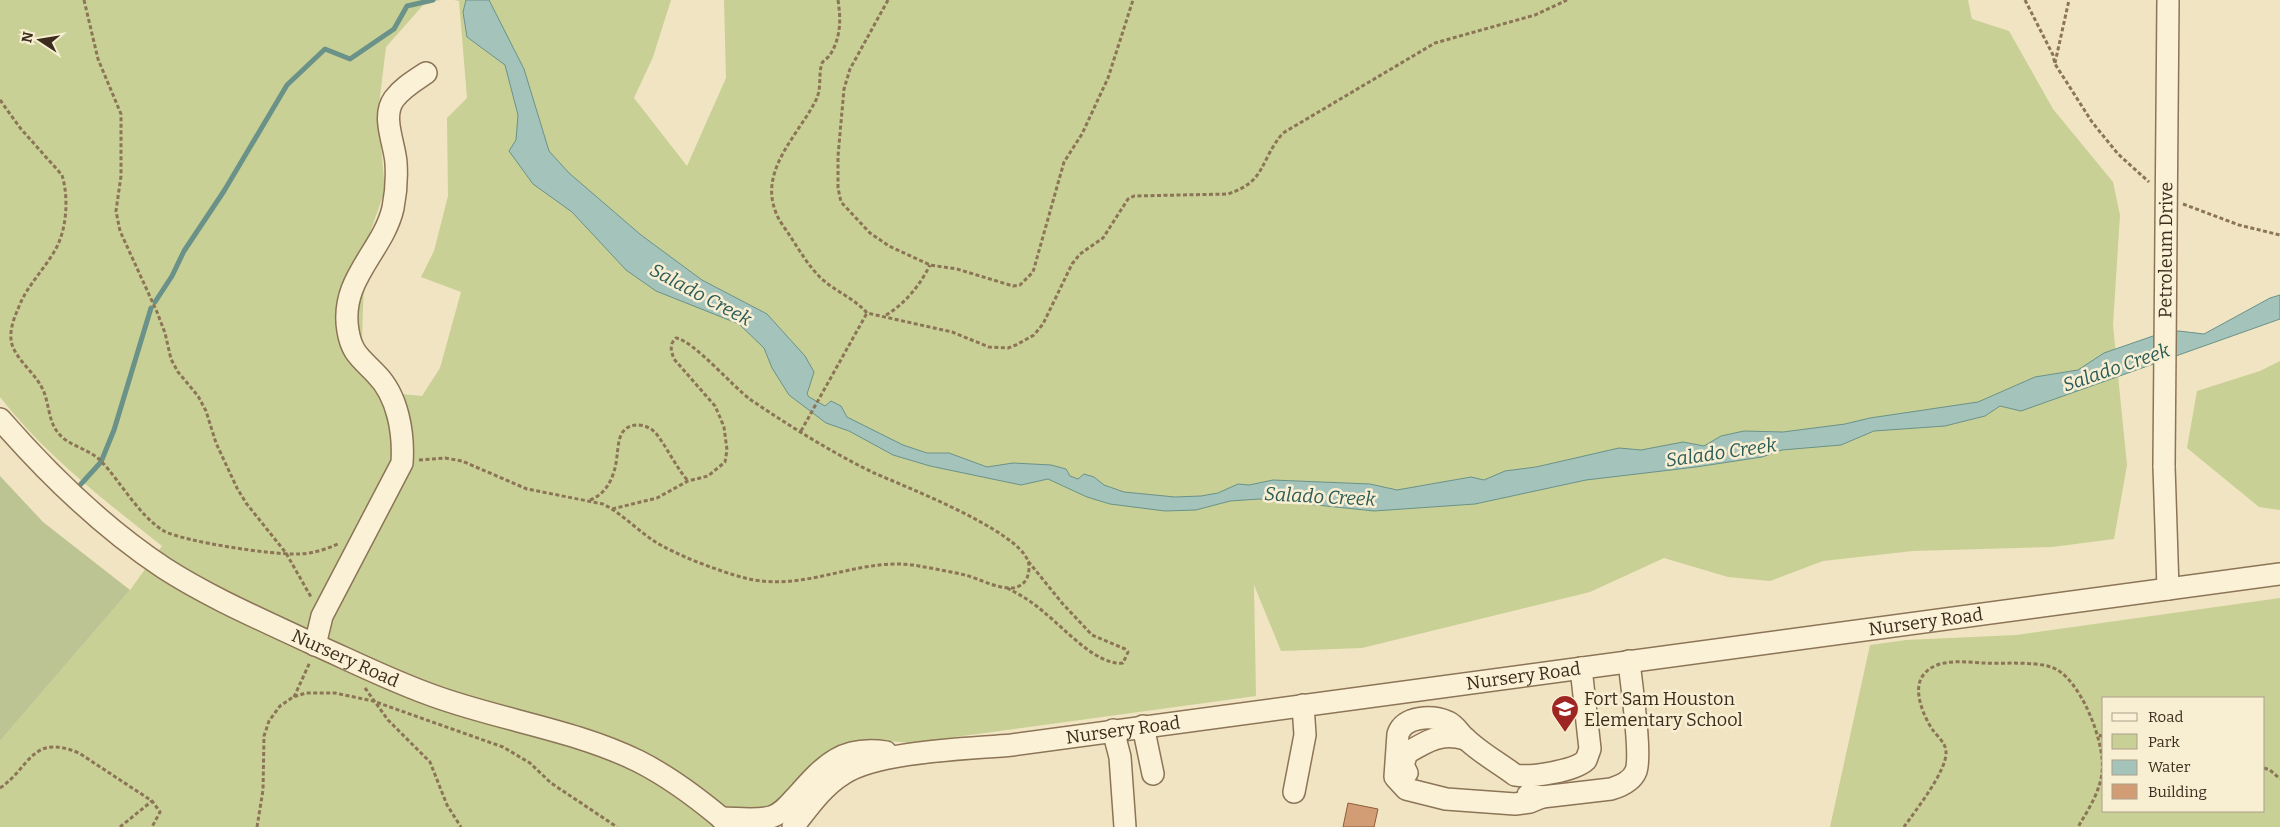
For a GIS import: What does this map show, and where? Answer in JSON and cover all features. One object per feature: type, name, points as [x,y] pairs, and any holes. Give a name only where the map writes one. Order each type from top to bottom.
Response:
[{"type":"street","name":"Petroleum Drive","points":[[2168,0],[2164,466],[2168,589]]},
{"type":"street","points":[[315,645],[322,616],[402,463],[403,443],[399,417],[388,392],[377,375],[357,357],[351,346],[346,318],[353,286],[359,272],[386,226],[393,210],[397,182],[396,160],[390,135],[389,118],[392,101],[402,90],[426,73]]},
{"type":"street","name":"Nursery Road","points":[[0,419],[38,462],[92,512],[164,568],[240,610],[315,645],[435,696],[605,748],[637,761],[682,786],[726,822]]},
{"type":"street","name":"Nursery Road","points":[[801,822],[823,790],[842,774],[872,762],[908,755],[1012,745],[2280,574]]},
{"type":"street","points":[[1581,668],[1590,749],[1589,756],[1581,765],[1523,776],[1515,774],[1465,739],[1444,735],[1431,738],[1407,753],[1403,765],[1405,770],[1412,779],[1419,782],[1450,789],[1542,797],[1620,786],[1633,777],[1638,760],[1629,661]]},
{"type":"street","points":[[1294,792],[1305,735],[1303,705]]},
{"type":"street","points":[[1143,726],[1153,774]]},
{"type":"street","points":[[1113,730],[1120,757],[1125,827]]},
{"type":"street","points":[[726,822],[771,817],[778,814],[826,766],[852,751],[878,750],[908,755]]},
{"type":"path","points":[[84,0],[98,59],[121,114],[121,176],[116,211],[120,231],[157,312],[165,333],[171,359],[178,372],[198,396],[206,411],[216,443],[236,488],[246,504],[286,553],[322,616]]},
{"type":"path","points":[[838,0],[841,23],[839,34],[830,54],[822,63],[821,84],[817,99],[785,149],[773,176],[772,200],[778,219],[807,261],[823,279],[858,303],[868,313],[886,315],[911,324],[952,332],[989,347],[1008,348],[1034,335],[1043,324],[1072,264],[1080,254],[1103,238],[1128,200],[1134,196],[1228,194],[1243,189],[1257,178],[1273,145],[1283,133],[1435,43],[1536,15],[1567,0]]},
{"type":"path","points":[[888,0],[850,68],[844,89],[838,156],[838,188],[841,202],[870,233],[889,246],[930,265],[957,269],[1013,286],[1027,281],[1037,261],[1064,162],[1082,134],[1108,78],[1133,0]]},
{"type":"path","points":[[2025,0],[2053,55],[2055,64],[2092,122],[2118,154],[2155,187]]},
{"type":"path","points":[[2055,64],[2069,0]]},
{"type":"path","points":[[0,100],[21,128],[62,175],[65,185],[65,209],[60,238],[54,252],[24,293],[14,320],[11,338],[13,348],[42,387],[54,426],[60,435],[87,450],[101,462],[133,500],[164,530],[178,536],[229,546],[286,553],[311,553],[340,543]]},
{"type":"path","points":[[2179,201],[2239,225],[2280,235]]},
{"type":"path","points":[[886,315],[909,296],[930,265]]},
{"type":"path","points":[[801,430],[868,313]]},
{"type":"path","points":[[402,463],[445,458],[462,461],[527,489],[589,500],[612,509],[655,542],[706,565],[744,578],[773,583],[801,581],[891,564],[912,565],[965,575],[1006,588],[1024,596],[1096,655],[1117,664],[1124,663],[1128,652],[1125,648],[1092,634],[1062,603],[1028,561],[1022,550],[960,510],[832,452],[801,430],[750,399],[690,344],[676,338],[672,341],[671,350],[674,360],[715,406],[724,426],[727,450],[725,462],[708,476],[688,482],[657,498],[612,509]]},
{"type":"path","points":[[589,500],[597,497],[611,480],[622,434],[633,425],[650,428],[657,434],[676,468],[688,482]]},
{"type":"path","points":[[1006,588],[1021,585],[1027,578],[1028,561]]},
{"type":"path","points":[[293,697],[310,662],[315,645]]},
{"type":"path","points":[[1904,827],[1935,783],[1946,752],[1944,745],[1926,719],[1920,696],[1921,680],[1924,673],[1931,668],[1961,662],[2052,667],[2070,681],[2080,696],[2099,735],[2102,762]]},
{"type":"path","points":[[363,684],[388,720],[430,762],[447,805],[461,827]]},
{"type":"path","points":[[257,827],[263,790],[264,736],[269,721],[280,706],[293,697],[306,693],[335,693],[373,701],[503,747],[530,763],[550,783],[617,827]]},
{"type":"path","points":[[0,788],[20,771],[33,754],[39,750],[60,748],[79,752],[152,801],[160,812],[152,827]]},
{"type":"path","points":[[2265,768],[2270,770],[2280,779]]},
{"type":"path","points":[[2078,827],[2093,801],[2102,774]]},
{"type":"path","points":[[120,827],[152,801]]},
{"type":"green space","points":[[0,0],[441,0],[425,3],[386,47],[378,113],[385,190],[365,247],[362,340],[343,348],[381,392],[422,396],[440,368],[461,292],[421,277],[434,251],[448,196],[447,118],[467,98],[459,1],[454,0],[671,0],[653,57],[634,98],[687,166],[726,78],[724,0],[1968,0],[1972,19],[2009,31],[2053,109],[2113,182],[2120,215],[2113,325],[2127,465],[2114,539],[2052,547],[1913,551],[1823,561],[1770,581],[1728,577],[1664,558],[1590,592],[1362,648],[1281,651],[1254,585],[1256,696],[911,743],[889,741],[869,743],[751,827],[0,827],[0,741],[130,590],[162,546],[97,494],[56,458],[0,397]]},
{"type":"green space","points":[[2280,361],[2280,510],[2259,507],[2187,448],[2197,391],[2260,371]]},
{"type":"green space","points":[[0,476],[43,522],[130,590],[0,741]]},
{"type":"green space","points":[[2280,598],[2280,827],[1830,827],[1870,645],[1906,640],[2016,635]]},
{"type":"water","name":"Salado Creek","points":[[466,0],[489,0],[524,69],[549,151],[569,173],[641,235],[702,280],[767,314],[805,356],[814,372],[807,394],[809,397],[825,406],[831,401],[841,406],[847,417],[903,445],[927,453],[949,453],[987,467],[1013,463],[1051,465],[1066,469],[1070,476],[1078,479],[1084,474],[1094,477],[1104,485],[1124,492],[1175,497],[1201,496],[1218,493],[1238,484],[1249,485],[1273,480],[1370,484],[1397,490],[1471,477],[1484,480],[1505,471],[1536,467],[1619,448],[1641,450],[1683,442],[1704,446],[1721,436],[1744,431],[1783,432],[1845,424],[1870,418],[1978,402],[2035,377],[2078,370],[2104,353],[2153,336],[2179,331],[2204,334],[2270,298],[2280,295],[2280,319],[2021,411],[2000,406],[1985,416],[1945,426],[1874,431],[1841,445],[1782,450],[1762,457],[1586,480],[1475,504],[1374,511],[1259,499],[1230,501],[1196,510],[1165,511],[1110,504],[1087,497],[1048,479],[1021,485],[930,466],[893,455],[849,431],[826,423],[789,395],[772,368],[764,348],[739,324],[656,291],[626,270],[572,212],[533,184],[509,151],[516,140],[518,115],[505,65],[467,37],[463,12]]},
{"type":"building","points":[[1348,803],[1378,809],[1374,827],[1343,827]]},
{"type":"waterway","points":[[155,302],[172,276],[184,251],[224,191],[287,85],[325,49],[350,59],[394,29],[407,6],[433,0]]},
{"type":"waterway","points":[[81,484],[101,462],[114,430],[151,308]]},
{"type":"place","name":"Fort Sam Houston Elementary School","points":[[1565,733]]}]
